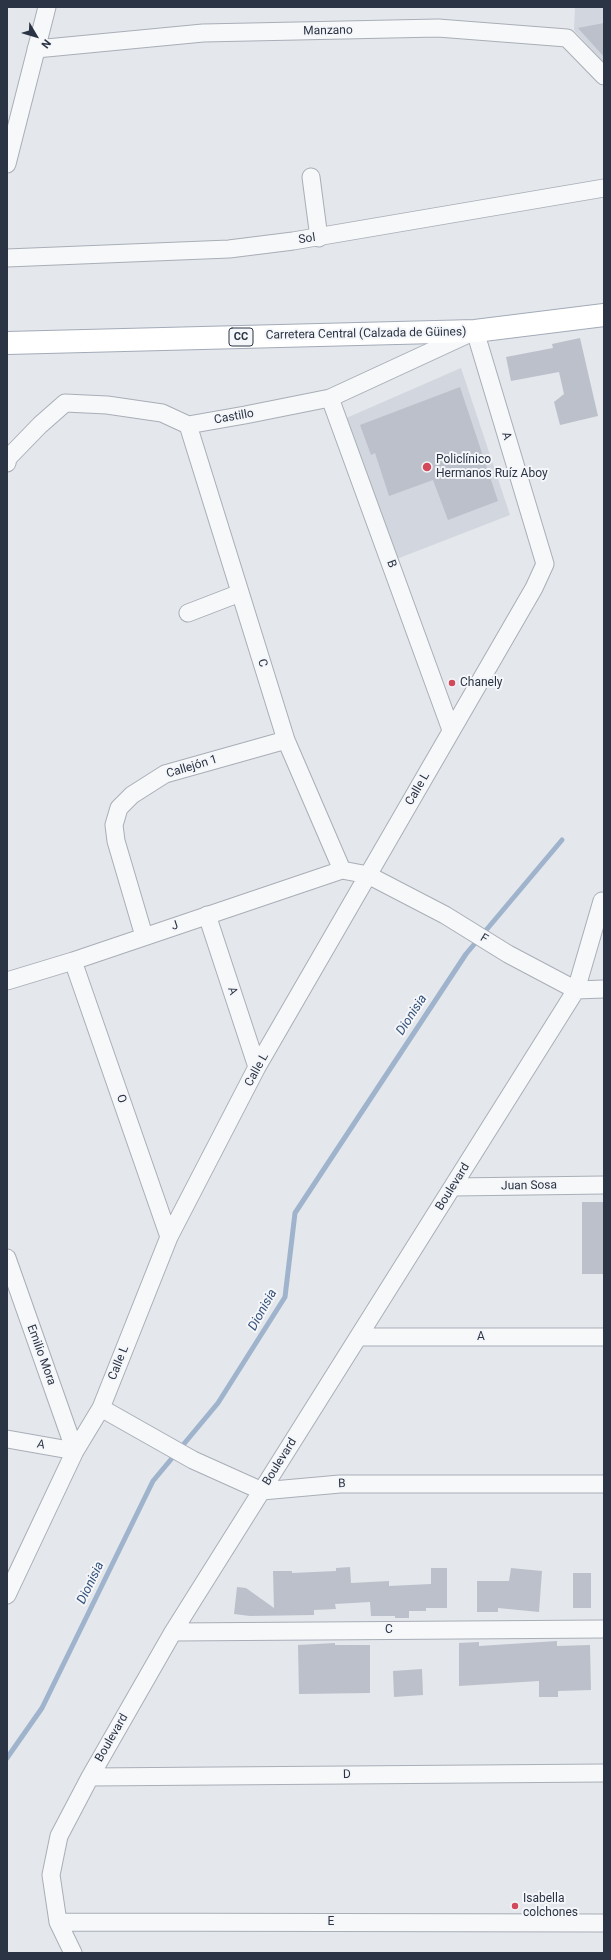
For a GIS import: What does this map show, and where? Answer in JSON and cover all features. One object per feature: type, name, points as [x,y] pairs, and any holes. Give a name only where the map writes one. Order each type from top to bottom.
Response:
[{"type":"main road","name":"Carretera Central (Calzada de Güines)","points":[[7,343],[474,331],[604,315]]},
{"type":"street","points":[[7,164],[47,7]]},
{"type":"street","name":"Manzano","points":[[36,49],[203,33],[438,28],[567,38],[604,76]]},
{"type":"street","points":[[311,177],[319,238]]},
{"type":"street","name":"Sol","points":[[7,258],[229,249],[319,238],[604,188]]},
{"type":"street","name":"Castillo","points":[[188,425],[330,398],[474,331]]},
{"type":"street","name":"A","points":[[474,331],[545,564]]},
{"type":"street","name":"B","points":[[330,398],[451,730]]},
{"type":"street","points":[[7,463],[8,458],[34,431],[65,403],[107,405],[162,413],[188,425]]},
{"type":"street","name":"C","points":[[188,425],[286,740],[342,870]]},
{"type":"street","name":"Calle L","points":[[7,1595],[75,1451],[101,1408],[169,1238],[257,1067],[534,588],[545,564]]},
{"type":"street","points":[[188,613],[240,593]]},
{"type":"street","name":"Callejón 1","points":[[144,936],[116,841],[114,825],[119,808],[132,795],[165,774],[286,740]]},
{"type":"street","points":[[342,870],[368,876]]},
{"type":"street","name":"J","points":[[7,981],[73,961],[342,870]]},
{"type":"street","name":"F","points":[[368,876],[445,915],[508,954],[576,990],[604,989]]},
{"type":"street","name":"Boulevard","points":[[72,1953],[58,1922],[51,1875],[59,1836],[90,1777],[173,1632],[454,1187],[576,990],[602,901]]},
{"type":"street","name":"A","points":[[207,915],[257,1067]]},
{"type":"street","name":"O","points":[[73,961],[169,1238]]},
{"type":"street","name":"Juan Sosa","points":[[454,1187],[604,1185]]},
{"type":"street","name":"Emilio Mora","points":[[7,1258],[75,1451]]},
{"type":"street","points":[[7,1304],[24,1307]]},
{"type":"street","name":"A","points":[[358,1337],[604,1337]]},
{"type":"street","name":"B","points":[[101,1408],[193,1460],[262,1491],[340,1484],[604,1484]]},
{"type":"street","name":"A","points":[[7,1439],[75,1451]]},
{"type":"street","name":"C","points":[[173,1632],[604,1629]]},
{"type":"street","name":"D","points":[[90,1777],[604,1773]]},
{"type":"street","name":"E","points":[[58,1922],[604,1923]]},
{"type":"shaded area","points":[[575,7],[604,7],[604,63],[574,30]]},
{"type":"shaded area","name":"Policlínico Hermanos Ruíz Aboy","points":[[461,368],[510,515],[394,560],[344,419]]},
{"type":"building","points":[[604,23],[604,57],[578,28]]},
{"type":"building","points":[[580,338],[598,416],[560,425],[554,402],[564,394],[559,372],[511,381],[506,357],[553,348],[552,344]]},
{"type":"building","points":[[460,387],[498,501],[448,520],[433,480],[389,496],[375,453],[371,455],[360,425]]},
{"type":"building","points":[[582,1202],[604,1202],[604,1274],[582,1274]]},
{"type":"building","points":[[350,1567],[351,1583],[389,1581],[389,1586],[431,1584],[431,1568],[447,1568],[447,1608],[426,1608],[426,1611],[409,1611],[409,1618],[395,1618],[395,1616],[371,1616],[370,1602],[335,1604],[336,1609],[314,1610],[314,1615],[250,1616],[234,1614],[237,1587],[246,1588],[274,1608],[273,1571],[292,1571],[292,1573],[336,1571],[336,1568]]},
{"type":"building","points":[[511,1568],[542,1571],[539,1612],[498,1608],[498,1612],[477,1612],[477,1581],[509,1581]]},
{"type":"building","points":[[573,1573],[591,1573],[591,1608],[573,1608]]},
{"type":"building","points":[[557,1641],[557,1646],[590,1645],[591,1690],[558,1691],[558,1697],[539,1697],[539,1681],[459,1686],[459,1643],[479,1642],[479,1646]]},
{"type":"building","points":[[335,1643],[335,1645],[370,1645],[370,1693],[299,1694],[298,1645]]},
{"type":"building","points":[[422,1669],[423,1695],[394,1697],[393,1671]]},
{"type":"waterway","name":"Dionisia","points":[[7,1758],[42,1708],[153,1481],[218,1403],[285,1297],[295,1213],[466,954],[562,840]]},
{"type":"place","name":"Policlínico Hermanos Ruíz Aboy","points":[[427,467]]},
{"type":"place","name":"Chanely","points":[[452,683]]},
{"type":"place","name":"Isabella colchones","points":[[515,1906]]}]
